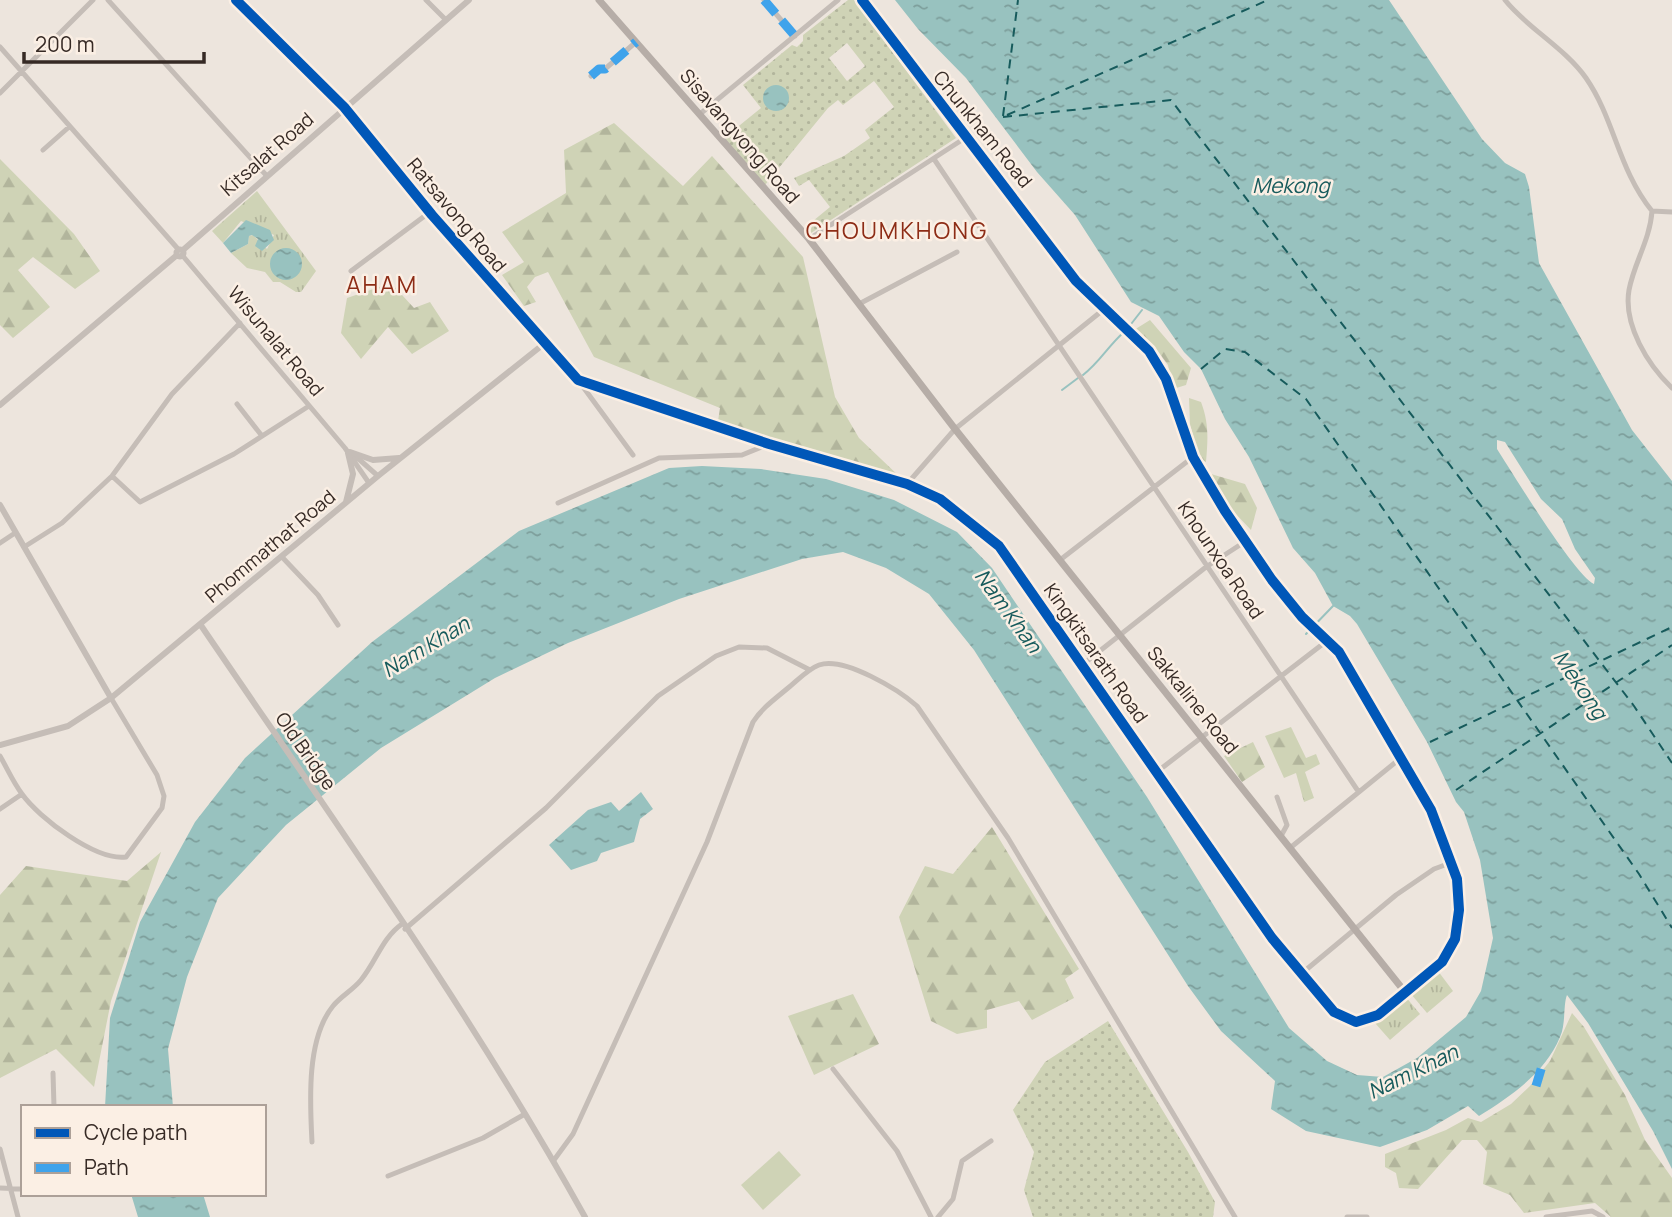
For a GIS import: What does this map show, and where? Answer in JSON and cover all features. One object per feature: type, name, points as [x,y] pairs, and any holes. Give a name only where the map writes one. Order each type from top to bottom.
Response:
[{"type":"main road","name":"Sisavangvong Road","points":[[599,0],[808,239],[955,429]]},
{"type":"main road","name":"Sakkaline Road","points":[[955,429],[1405,992]]},
{"type":"street","points":[[0,93],[93,0]]},
{"type":"street","points":[[108,0],[266,175]]},
{"type":"street","name":"Ratsavong Road","points":[[236,0],[344,107],[430,212],[578,380],[633,455]]},
{"type":"street","points":[[426,0],[446,20]]},
{"type":"street","name":"Kitsalat Road","points":[[0,405],[469,0]]},
{"type":"street","points":[[764,0],[795,36]]},
{"type":"street","points":[[700,114],[838,0]]},
{"type":"street","name":"Chunkham Road","points":[[862,0],[965,138],[1019,202],[1076,281],[1103,310],[1149,351],[1166,379],[1192,457],[1272,580],[1313,627]]},
{"type":"street","points":[[1505,0],[1543,33],[1585,77],[1601,108],[1623,168],[1652,211],[1651,229],[1629,289],[1628,306],[1642,351],[1672,388]]},
{"type":"street","points":[[591,76],[600,69],[605,69],[636,42]]},
{"type":"street","name":"Wisunalat Road","points":[[0,47],[180,252],[347,451],[369,483]]},
{"type":"street","points":[[43,150],[69,127]]},
{"type":"street","points":[[808,239],[965,138]]},
{"type":"street","name":"Khounxoa Road","points":[[934,159],[1358,791]]},
{"type":"street","points":[[1652,211],[1672,212]]},
{"type":"street","points":[[351,271],[430,212]]},
{"type":"street","points":[[859,304],[957,252]]},
{"type":"street","points":[[907,484],[955,429],[1103,310]]},
{"type":"street","points":[[24,547],[62,523],[112,476],[172,394],[240,323]]},
{"type":"street","name":"Phommathat Road","points":[[0,745],[68,726],[111,698],[369,483],[545,343]]},
{"type":"street","name":"Kingkitsarath Road","points":[[578,380],[769,444],[907,484],[940,499],[999,546],[1158,771],[1261,923],[1334,1012],[1356,1022],[1378,1016],[1442,962],[1455,939],[1459,895],[1453,862],[1431,810],[1402,757],[1328,640],[1313,627]]},
{"type":"street","points":[[237,404],[262,436]]},
{"type":"street","points":[[112,476],[140,502],[234,454],[309,406]]},
{"type":"street","points":[[558,503],[659,458],[742,455],[769,444]]},
{"type":"street","points":[[347,451],[373,460],[401,458]]},
{"type":"street","points":[[345,504],[353,474],[347,451]]},
{"type":"street","name":"Wisunalat Road","points":[[347,451],[378,476]]},
{"type":"street","points":[[1060,560],[1192,457]]},
{"type":"street","points":[[0,505],[157,775],[164,796],[162,808],[129,856],[110,856],[91,849],[41,814],[22,794],[0,756]]},
{"type":"street","points":[[0,543],[15,533]]},
{"type":"street","points":[[1082,665],[1206,567],[1246,541]]},
{"type":"street","points":[[282,557],[318,595],[338,625]]},
{"type":"street","name":"Old Bridge","points":[[200,624],[404,927],[554,1160],[586,1217]]},
{"type":"street","points":[[1158,771],[1328,640]]},
{"type":"street","points":[[313,1143],[311,1084],[324,1021],[333,1006],[361,980],[390,932],[404,927],[546,807],[658,696],[716,656],[739,647],[767,648],[810,670]]},
{"type":"street","points":[[554,1160],[573,1134],[707,842],[753,722],[764,708],[810,670],[826,664],[861,672],[905,695],[918,706],[1008,838],[1235,1217]]},
{"type":"street","points":[[1290,848],[1402,757]]},
{"type":"street","points":[[0,809],[22,794]]},
{"type":"street","points":[[1277,797],[1286,817],[1286,829],[1281,836]]},
{"type":"street","points":[[1301,974],[1356,932],[1396,895],[1434,869],[1453,862]]},
{"type":"street","points":[[833,1069],[897,1152],[931,1217]]},
{"type":"street","points":[[53,1073],[54,1105]]},
{"type":"street","points":[[388,1176],[483,1138],[525,1114]]},
{"type":"street","points":[[938,1217],[958,1189],[962,1161],[991,1141]]},
{"type":"street","points":[[0,1149],[18,1217]]},
{"type":"street","points":[[0,1188],[13,1191],[21,1189]]},
{"type":"street","points":[[1546,1217],[1592,1211],[1603,1217]]},
{"type":"street","points":[[1347,1217],[1367,1217]]},
{"type":"green space","points":[[848,0],[854,0],[956,138],[808,235],[802,230],[830,207],[809,180],[799,186],[794,178],[844,156],[870,138],[865,130],[894,107],[874,81],[843,105],[838,100],[828,108],[765,185],[724,138],[761,108],[743,85],[792,45],[797,47],[803,41],[803,35]],"holes":[[[847,43],[865,66],[847,81],[829,58]]]},
{"type":"green space","points":[[614,123],[683,186],[712,156],[803,257],[835,397],[859,438],[902,479],[718,421],[720,408],[594,357],[548,272],[535,277],[527,287],[536,302],[524,306],[502,275],[524,262],[502,232],[566,193],[564,150]]},
{"type":"green space","points":[[0,159],[74,234],[100,271],[75,289],[33,257],[18,270],[50,307],[13,338],[0,325]]},
{"type":"green space","points":[[257,191],[316,271],[301,292],[296,292],[280,282],[273,282],[265,272],[247,268],[231,253],[248,244],[249,236],[253,235],[267,249],[274,235],[241,221],[223,243],[212,231]]},
{"type":"green space","points":[[391,283],[414,308],[430,302],[449,331],[412,354],[388,327],[361,359],[341,333],[347,298]]},
{"type":"green space","points":[[1150,320],[1191,368],[1186,385],[1173,389],[1168,365],[1134,330]]},
{"type":"green space","points":[[1189,398],[1201,402],[1204,410],[1207,431],[1206,462],[1199,458],[1190,424]]},
{"type":"green space","points":[[1211,474],[1245,484],[1257,508],[1251,530],[1233,511]]},
{"type":"green space","points":[[1291,727],[1306,758],[1316,754],[1320,764],[1305,772],[1314,798],[1304,802],[1296,773],[1284,778],[1265,736]]},
{"type":"green space","points":[[1253,742],[1265,767],[1242,782],[1224,756]]},
{"type":"green space","points":[[992,827],[1079,969],[1065,979],[1074,998],[1032,1020],[1019,1001],[987,1010],[987,1028],[957,1034],[931,1021],[899,917],[925,866],[953,874]]},
{"type":"green space","points":[[161,852],[111,1001],[94,1087],[56,1049],[0,1078],[0,895],[26,866],[127,881]]},
{"type":"green space","points":[[1438,971],[1453,991],[1427,1013],[1411,994]]},
{"type":"green space","points":[[853,994],[879,1044],[814,1075],[788,1016]]},
{"type":"green space","points":[[1405,996],[1420,1014],[1390,1040],[1375,1023]]},
{"type":"green space","points":[[1572,1013],[1584,1027],[1625,1095],[1645,1140],[1672,1178],[1672,1217],[1611,1217],[1595,1203],[1524,1213],[1510,1195],[1483,1184],[1487,1152],[1477,1140],[1462,1140],[1418,1189],[1399,1188],[1396,1173],[1385,1167],[1385,1154],[1446,1130],[1468,1118],[1481,1122],[1511,1104],[1550,1061]]},
{"type":"green space","points":[[1108,1021],[1188,1152],[1215,1202],[1213,1217],[1033,1217],[1024,1190],[1034,1152],[1013,1110],[1045,1062]]},
{"type":"green space","points":[[779,1151],[801,1175],[763,1210],[741,1185]]},
{"type":"water","name":"Mekong","points":[[895,0],[1389,0],[1482,139],[1505,163],[1525,174],[1539,263],[1632,430],[1672,481],[1672,1169],[1653,1131],[1588,1023],[1567,995],[1562,1032],[1546,1062],[1515,1092],[1479,1116],[1468,1106],[1427,1130],[1380,1147],[1306,1131],[1271,1109],[1275,1081],[1221,1031],[1188,986],[974,650],[929,594],[886,568],[843,552],[802,559],[679,599],[568,643],[495,678],[381,748],[286,825],[218,898],[187,977],[168,1049],[173,1105],[105,1105],[110,1018],[140,922],[195,822],[245,758],[372,642],[519,531],[669,468],[702,466],[761,469],[826,479],[894,500],[957,532],[992,568],[1147,797],[1289,1028],[1327,1061],[1357,1075],[1383,1077],[1417,1058],[1466,1017],[1481,991],[1493,938],[1480,860],[1464,812],[1456,802],[1427,742],[1357,624],[1350,616],[1333,606],[1315,573],[1293,548],[1249,457],[1225,419],[1201,369],[1184,352],[1159,316],[1131,302],[1075,215],[1037,172],[966,78],[918,29]],"holes":[[[1497,440],[1505,442],[1541,499],[1562,519],[1575,549],[1595,578],[1594,584],[1573,563],[1529,500],[1497,449]]]},
{"type":"water","points":[[776,85],[785,89],[789,98],[785,107],[776,111],[767,107],[763,98],[767,89]]},
{"type":"water","points":[[246,220],[270,230],[274,240],[262,251],[255,246],[258,239],[252,235],[249,236],[248,244],[231,253],[223,243]]},
{"type":"water","points":[[286,248],[297,253],[302,264],[297,275],[286,280],[275,275],[270,264],[275,253]]},
{"type":"water","points":[[641,792],[653,809],[640,819],[634,842],[601,853],[597,861],[571,870],[549,845],[588,810],[611,802],[619,811]]},
{"type":"water","points":[[132,1196],[204,1196],[210,1217],[138,1217]]},
{"type":"waterway","points":[[1128,328],[1142,310]]},
{"type":"waterway","points":[[1083,375],[1124,332]]},
{"type":"waterway","points":[[1062,390],[1078,378]]},
{"type":"waterway","points":[[1306,634],[1333,606]]},
{"type":"ferry route","points":[[1003,116],[1018,0]]},
{"type":"ferry route","points":[[1007,115],[1268,0]]},
{"type":"ferry route","points":[[1003,117],[1171,100],[1634,706],[1672,763]]},
{"type":"ferry route","points":[[1201,369],[1225,349],[1245,352],[1306,399],[1639,874],[1672,928]]},
{"type":"ferry route","points":[[1430,742],[1672,627]]},
{"type":"ferry route","points":[[1456,790],[1672,645]]},
{"type":"marked path","points":[[764,0],[795,36]]},
{"type":"marked path","points":[[591,76],[599,69],[605,69],[636,42]]},
{"type":"marked path","points":[[1536,1086],[1542,1066]]},
{"type":"cycle path","points":[[236,0],[344,107],[432,215],[578,380],[769,444],[907,484],[940,499],[999,546],[1272,938],[1334,1012],[1356,1022],[1378,1015],[1442,962],[1455,939],[1459,910],[1457,879],[1431,810],[1339,652],[1302,617],[1272,580],[1225,511],[1193,457],[1166,379],[1149,351],[1076,281],[862,0]]},
{"type":"district","name":"CHOUMKHONG","points":[[897,231]]},
{"type":"district","name":"AHAM","points":[[382,285]]},
{"type":"water label","name":"Nam Khan","points":[[1008,611]]},
{"type":"water label","name":"Nam Khan","points":[[426,647]]},
{"type":"water label","name":"Nam Khan","points":[[1413,1072]]}]
